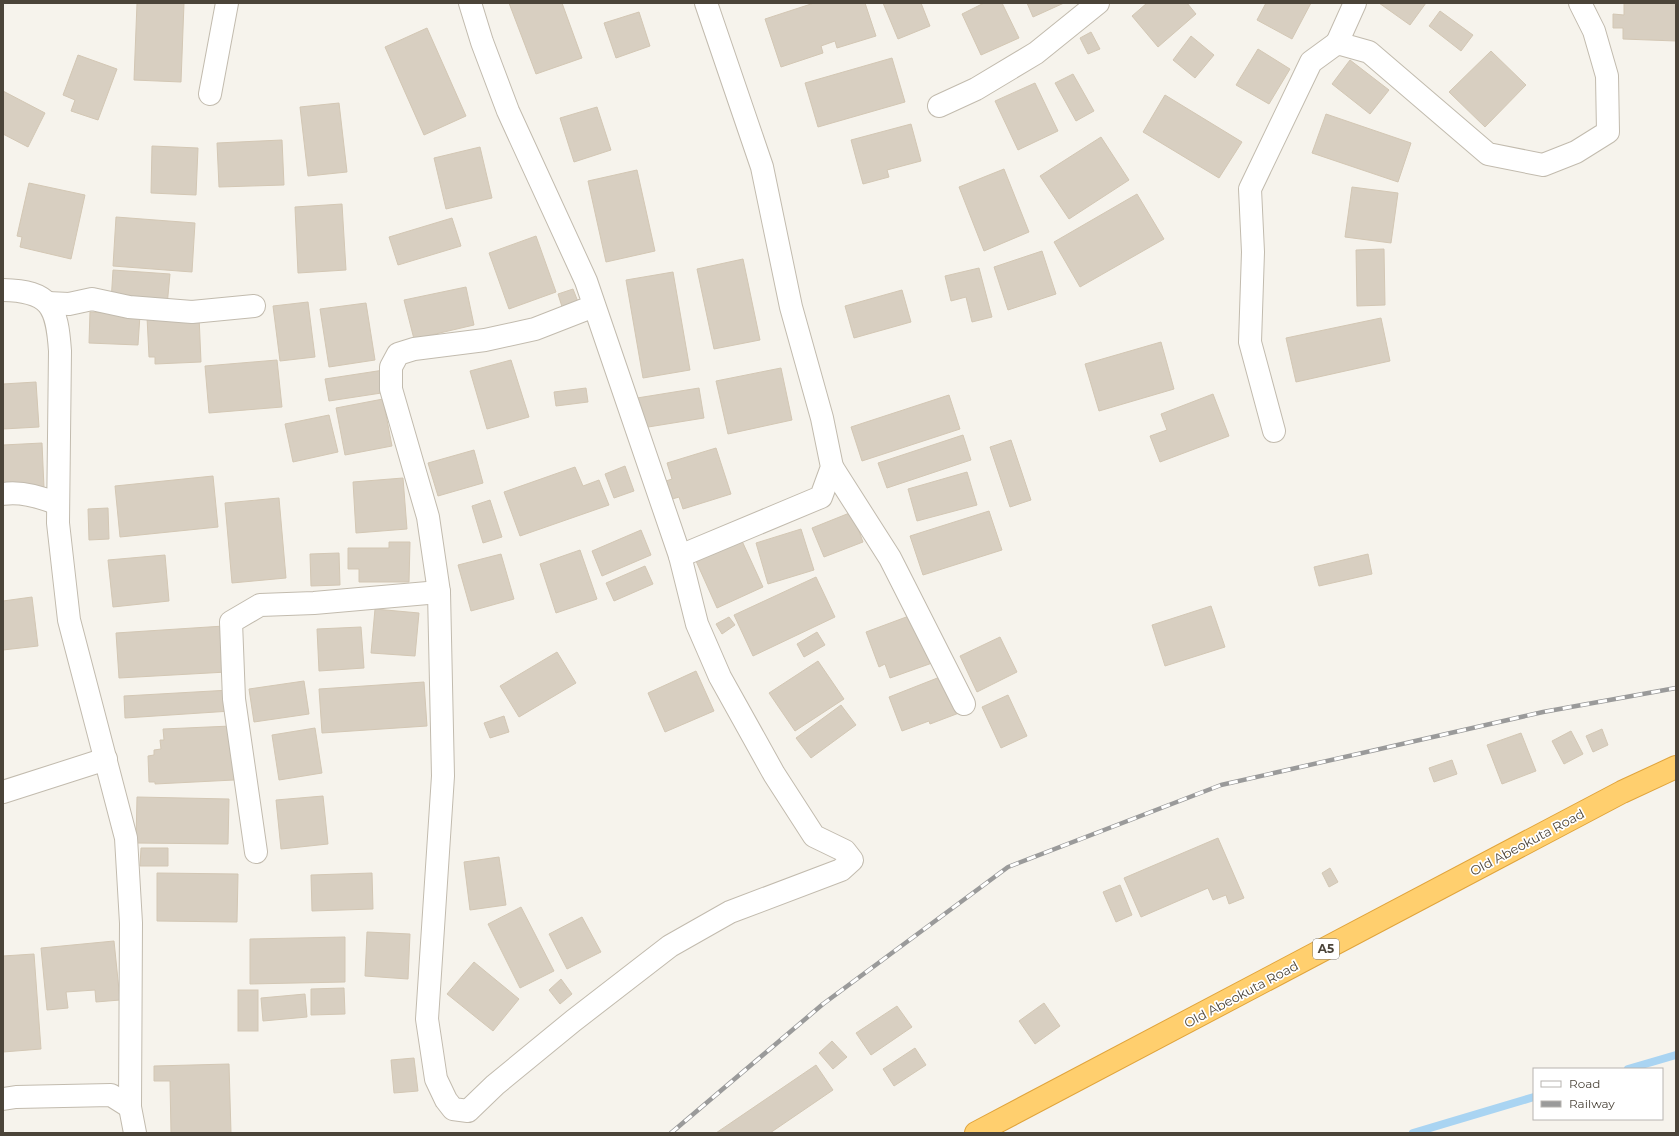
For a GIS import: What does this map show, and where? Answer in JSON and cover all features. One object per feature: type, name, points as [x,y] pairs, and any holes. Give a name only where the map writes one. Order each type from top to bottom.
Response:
[{"type":"highway","name":"Old Abeokuta Road","points":[[976,1133],[1622,792],[1676,767]]},
{"type":"street","points":[[210,94],[227,3]]},
{"type":"street","points":[[470,3],[482,42],[508,111],[579,264],[594,306],[680,556],[697,624],[720,678],[774,774],[814,836],[845,851],[852,860],[842,870],[730,912],[670,946],[567,1026],[495,1085],[468,1111],[453,1109],[446,1100],[436,1079],[427,1019],[443,776],[439,592],[428,517],[391,389],[391,367],[398,354],[414,349],[485,340],[536,329],[594,306]]},
{"type":"street","points":[[706,3],[762,167],[791,307],[822,418],[832,468],[890,558],[964,704]]},
{"type":"street","points":[[939,106],[976,89],[1036,53],[1098,3]]},
{"type":"street","points":[[1274,431],[1250,342],[1253,252],[1250,189],[1312,62],[1337,43],[1355,3]]},
{"type":"street","points":[[1337,43],[1369,52],[1488,154],[1543,165],[1576,152],[1608,132],[1607,76],[1594,31],[1580,3]]},
{"type":"street","points":[[3,290],[21,290],[58,303],[92,299],[129,307],[192,312],[254,306]]},
{"type":"street","points":[[58,303],[60,351],[58,523],[69,620],[126,838],[131,923],[130,1107],[135,1133]]},
{"type":"street","points":[[680,556],[821,497],[832,468]]},
{"type":"street","points":[[3,494],[12,492],[40,497],[58,504]]},
{"type":"street","points":[[256,852],[234,699],[231,622],[260,605],[314,603],[439,592]]},
{"type":"street","points":[[3,792],[106,759]]},
{"type":"street","points":[[111,1095],[130,1066]]},
{"type":"street","points":[[3,1099],[16,1097],[111,1095],[130,1107]]},
{"type":"building","points":[[137,3],[184,3],[181,82],[134,80]]},
{"type":"building","points":[[509,3],[562,3],[582,58],[536,74]]},
{"type":"building","points":[[814,3],[865,3],[876,36],[837,48],[835,41],[821,46],[823,53],[781,67],[765,19]]},
{"type":"building","points":[[883,3],[921,3],[930,26],[898,39]]},
{"type":"building","points":[[984,3],[1002,3],[1019,38],[981,55],[962,14]]},
{"type":"building","points":[[1027,3],[1064,3],[1033,17]]},
{"type":"building","points":[[1147,3],[1187,3],[1196,14],[1158,47],[1132,16]]},
{"type":"building","points":[[1266,3],[1311,3],[1292,39],[1257,20]]},
{"type":"building","points":[[1379,3],[1426,3],[1410,25]]},
{"type":"building","points":[[1624,3],[1676,3],[1676,41],[1623,39],[1623,28],[1613,28],[1613,14],[1624,15]]},
{"type":"building","points":[[1440,11],[1473,35],[1461,51],[1429,26]]},
{"type":"building","points":[[639,12],[650,46],[616,58],[604,23]]},
{"type":"building","points":[[427,28],[466,116],[424,135],[385,47]]},
{"type":"building","points":[[1091,32],[1100,49],[1088,54],[1080,38]]},
{"type":"building","points":[[1191,36],[1214,55],[1195,78],[1173,60]]},
{"type":"building","points":[[1258,49],[1290,69],[1269,104],[1236,85]]},
{"type":"building","points":[[1491,51],[1526,85],[1485,127],[1449,92]]},
{"type":"building","points":[[78,55],[117,69],[98,120],[71,111],[75,100],[63,95]]},
{"type":"building","points":[[892,58],[905,102],[818,127],[805,83]]},
{"type":"building","points":[[1350,60],[1389,90],[1370,114],[1332,84]]},
{"type":"building","points":[[1073,74],[1094,111],[1076,121],[1055,83]]},
{"type":"building","points":[[1035,83],[1058,131],[1018,150],[995,101]]},
{"type":"building","points":[[3,91],[45,113],[28,147],[3,134]]},
{"type":"building","points":[[1165,95],[1242,142],[1219,178],[1143,132]]},
{"type":"building","points":[[339,103],[347,172],[308,176],[300,107]]},
{"type":"building","points":[[597,107],[611,150],[574,162],[560,118]]},
{"type":"building","points":[[1326,114],[1411,143],[1398,182],[1312,153]]},
{"type":"building","points":[[911,124],[921,161],[887,170],[889,177],[863,184],[851,140]]},
{"type":"building","points":[[1101,137],[1129,180],[1069,219],[1040,176]]},
{"type":"building","points":[[282,140],[284,185],[219,187],[217,143]]},
{"type":"building","points":[[152,146],[198,148],[196,195],[151,193]]},
{"type":"building","points":[[480,147],[492,198],[446,209],[434,158]]},
{"type":"building","points":[[1004,169],[1029,232],[984,251],[959,187]]},
{"type":"building","points":[[637,170],[655,251],[606,262],[588,181]]},
{"type":"building","points":[[29,183],[85,195],[71,259],[20,247],[22,237],[17,236]]},
{"type":"building","points":[[1352,187],[1398,193],[1391,243],[1345,237]]},
{"type":"building","points":[[1137,194],[1164,239],[1080,287],[1054,242]]},
{"type":"building","points":[[342,204],[346,270],[298,273],[295,207]]},
{"type":"building","points":[[116,217],[195,223],[192,272],[113,266]]},
{"type":"building","points":[[452,218],[461,246],[398,265],[389,237]]},
{"type":"building","points":[[536,236],[556,292],[509,309],[489,253]]},
{"type":"building","points":[[1384,249],[1385,305],[1357,306],[1356,250]]},
{"type":"building","points":[[1042,251],[1056,294],[1008,310],[994,267]]},
{"type":"building","points":[[743,259],[760,340],[714,349],[697,269]]},
{"type":"building","points":[[979,268],[992,317],[972,322],[966,297],[951,301],[945,276]]},
{"type":"building","points":[[113,270],[170,274],[167,306],[111,302]]},
{"type":"building","points":[[673,272],[690,370],[643,378],[626,280]]},
{"type":"building","points":[[466,287],[474,325],[414,339],[404,300]]},
{"type":"building","points":[[573,289],[580,307],[564,313],[558,294]]},
{"type":"building","points":[[902,290],[911,322],[854,338],[845,306]]},
{"type":"building","points":[[308,302],[315,357],[280,361],[273,306]]},
{"type":"building","points":[[366,303],[375,360],[329,367],[320,309]]},
{"type":"building","points":[[90,312],[140,315],[138,345],[89,343]]},
{"type":"building","points":[[199,316],[201,362],[155,364],[155,357],[149,357],[147,317]]},
{"type":"building","points":[[1381,318],[1390,361],[1296,382],[1286,338]]},
{"type":"building","points":[[1161,342],[1174,389],[1099,411],[1085,364]]},
{"type":"building","points":[[277,360],[282,407],[209,413],[205,366]]},
{"type":"building","points":[[511,360],[529,417],[487,429],[470,371]]},
{"type":"building","points":[[781,368],[792,420],[728,434],[716,381]]},
{"type":"building","points":[[384,370],[388,392],[329,401],[325,379]]},
{"type":"building","points":[[36,382],[39,427],[3,429],[3,384]]},
{"type":"building","points":[[586,388],[588,402],[556,406],[554,392]]},
{"type":"building","points":[[699,388],[704,418],[642,428],[637,398]]},
{"type":"building","points":[[1213,394],[1229,436],[1160,462],[1150,436],[1167,430],[1161,414]]},
{"type":"building","points":[[949,395],[960,429],[862,461],[851,427]]},
{"type":"building","points":[[383,399],[392,446],[345,455],[336,408]]},
{"type":"building","points":[[329,415],[338,452],[293,462],[285,424]]},
{"type":"building","points":[[963,435],[971,460],[887,488],[878,463]]},
{"type":"building","points":[[1011,440],[1031,500],[1010,507],[990,447]]},
{"type":"building","points":[[42,443],[44,488],[3,490],[3,445]]},
{"type":"building","points":[[716,448],[731,494],[683,509],[679,497],[669,500],[663,482],[672,479],[667,463]]},
{"type":"building","points":[[474,450],[483,483],[438,496],[428,463]]},
{"type":"building","points":[[625,466],[634,491],[614,498],[605,474]]},
{"type":"building","points":[[575,467],[583,486],[599,480],[609,505],[520,536],[504,492]]},
{"type":"building","points":[[967,472],[977,505],[917,521],[908,489]]},
{"type":"building","points":[[213,476],[218,527],[120,537],[115,486]]},
{"type":"building","points":[[403,478],[407,529],[356,533],[353,482]]},
{"type":"building","points":[[279,498],[286,578],[232,583],[225,503]]},
{"type":"building","points":[[490,500],[502,537],[483,543],[472,506]]},
{"type":"building","points":[[108,508],[109,539],[89,540],[88,509]]},
{"type":"building","points":[[989,511],[1002,550],[923,575],[910,536]]},
{"type":"building","points":[[852,512],[863,542],[824,557],[812,528]]},
{"type":"building","points":[[801,529],[814,570],[768,584],[756,543]]},
{"type":"building","points":[[641,530],[651,555],[602,576],[592,551]]},
{"type":"building","points":[[742,541],[763,587],[717,608],[696,561]]},
{"type":"building","points":[[389,542],[410,542],[409,582],[359,582],[359,569],[348,569],[348,548],[389,548]]},
{"type":"building","points":[[580,550],[597,599],[556,613],[540,564]]},
{"type":"building","points":[[339,553],[340,585],[311,586],[310,554]]},
{"type":"building","points":[[501,554],[514,599],[471,611],[458,565]]},
{"type":"building","points":[[1368,554],[1372,574],[1319,586],[1314,567]]},
{"type":"building","points":[[165,555],[169,601],[113,607],[108,560]]},
{"type":"building","points":[[645,566],[653,584],[614,601],[606,583]]},
{"type":"building","points":[[816,577],[835,617],[753,656],[734,615]]},
{"type":"building","points":[[32,597],[38,646],[3,650],[3,601]]},
{"type":"building","points":[[1211,606],[1225,647],[1165,666],[1152,625]]},
{"type":"building","points":[[375,609],[419,613],[415,656],[371,653]]},
{"type":"building","points":[[917,613],[935,662],[890,678],[885,664],[879,667],[866,632]]},
{"type":"building","points":[[729,617],[735,625],[722,634],[716,624]]},
{"type":"building","points":[[224,626],[227,672],[119,678],[116,633]]},
{"type":"building","points":[[361,627],[364,668],[319,671],[317,629]]},
{"type":"building","points":[[817,632],[825,645],[804,657],[797,644]]},
{"type":"building","points":[[1000,637],[1017,672],[977,692],[960,656]]},
{"type":"building","points":[[557,652],[576,683],[519,717],[500,686]]},
{"type":"building","points":[[818,661],[844,699],[795,731],[769,693]]},
{"type":"building","points":[[696,671],[714,711],[665,732],[648,693]]},
{"type":"building","points":[[945,675],[959,713],[930,724],[929,721],[902,731],[889,697]]},
{"type":"building","points":[[304,681],[309,714],[254,722],[249,689]]},
{"type":"building","points":[[424,682],[427,726],[322,733],[319,689]]},
{"type":"building","points":[[230,690],[231,711],[125,718],[124,696]]},
{"type":"building","points":[[1008,695],[1027,736],[1001,748],[982,707]]},
{"type":"building","points":[[841,705],[856,725],[811,758],[796,738]]},
{"type":"building","points":[[504,716],[509,732],[490,738],[484,723]]},
{"type":"building","points":[[231,726],[234,780],[155,784],[155,782],[149,782],[148,756],[154,755],[154,750],[161,749],[160,740],[164,740],[163,729]]},
{"type":"building","points":[[315,728],[322,773],[279,780],[272,735]]},
{"type":"building","points":[[1602,729],[1608,745],[1593,752],[1586,736]]},
{"type":"building","points":[[1571,731],[1583,754],[1564,764],[1552,741]]},
{"type":"building","points":[[1521,733],[1536,771],[1502,784],[1487,745]]},
{"type":"building","points":[[1452,760],[1457,774],[1434,782],[1429,768]]},
{"type":"building","points":[[323,796],[328,844],[281,849],[276,800]]},
{"type":"building","points":[[137,797],[229,799],[228,844],[136,843]]},
{"type":"building","points":[[1218,838],[1244,898],[1229,904],[1226,895],[1213,900],[1208,888],[1141,917],[1124,878]]},
{"type":"building","points":[[141,848],[168,848],[168,866],[140,866]]},
{"type":"building","points":[[499,857],[506,905],[470,910],[464,862]]},
{"type":"building","points":[[1330,868],[1338,882],[1329,887],[1322,873]]},
{"type":"building","points":[[157,873],[238,874],[237,922],[157,921]]},
{"type":"building","points":[[372,873],[373,909],[312,911],[311,875]]},
{"type":"building","points":[[1120,885],[1132,915],[1116,922],[1103,892]]},
{"type":"building","points":[[521,907],[554,971],[520,988],[488,924]]},
{"type":"building","points":[[582,917],[601,952],[567,969],[549,934]]},
{"type":"building","points":[[367,932],[410,934],[408,979],[365,976]]},
{"type":"building","points":[[345,937],[345,982],[250,984],[250,939]]},
{"type":"building","points":[[114,941],[120,1000],[96,1002],[95,990],[66,992],[68,1008],[47,1010],[41,948]]},
{"type":"building","points":[[34,954],[41,1049],[3,1052],[3,956]]},
{"type":"building","points":[[474,962],[519,999],[493,1031],[447,994]]},
{"type":"building","points":[[561,979],[572,994],[560,1004],[549,990]]},
{"type":"building","points":[[344,988],[345,1014],[311,1015],[311,989]]},
{"type":"building","points":[[238,990],[258,990],[258,1031],[238,1031]]},
{"type":"building","points":[[305,994],[307,1017],[263,1021],[261,998]]},
{"type":"building","points":[[1044,1003],[1060,1026],[1035,1044],[1019,1021]]},
{"type":"building","points":[[897,1006],[912,1027],[871,1055],[856,1033]]},
{"type":"building","points":[[832,1041],[847,1057],[833,1069],[819,1053]]},
{"type":"building","points":[[915,1048],[926,1065],[894,1086],[883,1069]]},
{"type":"building","points":[[414,1058],[418,1091],[394,1093],[391,1060]]},
{"type":"building","points":[[229,1064],[231,1133],[171,1133],[170,1081],[154,1081],[154,1066]]},
{"type":"building","points":[[816,1065],[833,1090],[770,1133],[716,1133]]},
{"type":"waterway","points":[[1631,1068],[1676,1055]]},
{"type":"waterway","points":[[1413,1133],[1533,1097]]},
{"type":"railway","points":[[671,1133],[823,1004],[1008,867],[1221,785],[1543,712],[1676,688]]}]
